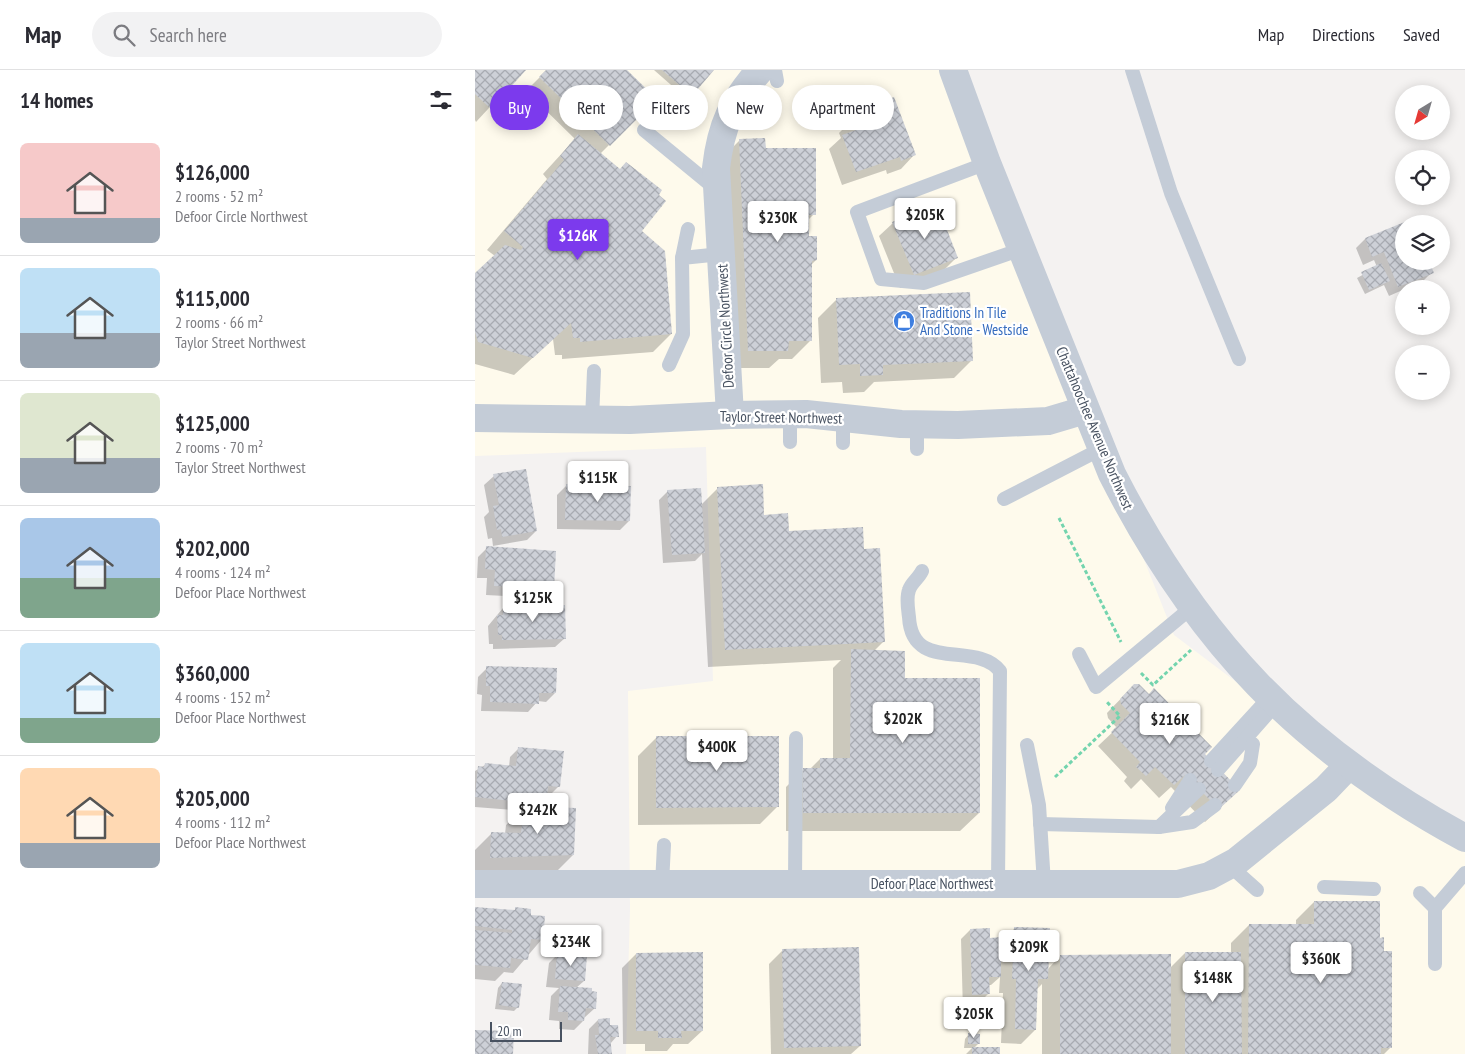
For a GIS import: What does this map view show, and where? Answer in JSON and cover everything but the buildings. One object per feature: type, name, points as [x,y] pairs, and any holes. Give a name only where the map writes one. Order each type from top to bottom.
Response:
[{"type":"street","name":"Chattahoochee Avenue Northwest","points":[[953,70],[987,163],[1101,449],[1136,522],[1191,608],[1229,655],[1277,704],[1348,766],[1415,811],[1465,838]]},
{"type":"street","name":"Defoor Circle Northwest","points":[[729,414],[716,168],[723,130],[729,112],[742,91],[771,74]]},
{"type":"street","name":"Taylor Street Northwest","points":[[475,418],[630,420],[729,414],[790,414],[843,430],[917,436],[958,425],[1048,420],[1085,410]]},
{"type":"street","name":"Defoor Place Northwest","points":[[475,884],[1178,884],[1209,876],[1237,861],[1326,789],[1348,766]]},
{"type":"lane","points":[[1133,70],[1171,193],[1239,359]]},
{"type":"lane","points":[[644,130],[717,191]]},
{"type":"lane","points":[[987,163],[857,212],[881,279],[924,283],[1022,248]]},
{"type":"lane","points":[[669,365],[683,334],[682,258],[687,229]]},
{"type":"lane","points":[[682,258],[721,254]]},
{"type":"lane","points":[[592,420],[594,371]]},
{"type":"lane","points":[[790,414],[790,442]]},
{"type":"lane","points":[[1004,499],[1101,449]]},
{"type":"lane","points":[[922,571],[908,593],[911,633],[918,643],[927,650],[984,660],[996,666],[1000,671],[998,883]]},
{"type":"lane","points":[[1079,654],[1099,692],[1191,608]]},
{"type":"lane","points":[[1277,704],[1253,744],[1222,773],[1277,704]]},
{"type":"lane","points":[[795,884],[796,738]]},
{"type":"lane","points":[[1027,745],[1039,805],[1044,884]]},
{"type":"lane","points":[[1040,824],[1159,827],[1192,822],[1202,792],[1159,827]]},
{"type":"lane","points":[[662,884],[664,845]]},
{"type":"lane","points":[[1229,866],[1257,890]]},
{"type":"lane","points":[[1435,964],[1435,908],[1465,873]]},
{"type":"lane","points":[[1324,887],[1374,889]]},
{"type":"lane","points":[[1420,893],[1435,908]]},
{"type":"path","points":[[1059,518],[1123,648]]},
{"type":"path","points":[[1136,666],[1153,685],[1191,650]]},
{"type":"path","points":[[1055,776],[1119,716],[1099,692]]},
{"type":"shaded area","points":[[475,70],[949,70],[1174,635],[1387,796],[1465,838],[1465,1054],[626,1054],[630,909],[628,691],[713,681],[706,447],[475,456]]},
{"type":"place","name":"Traditions In Tile And Stone - Westside","points":[[904,321]]}]
